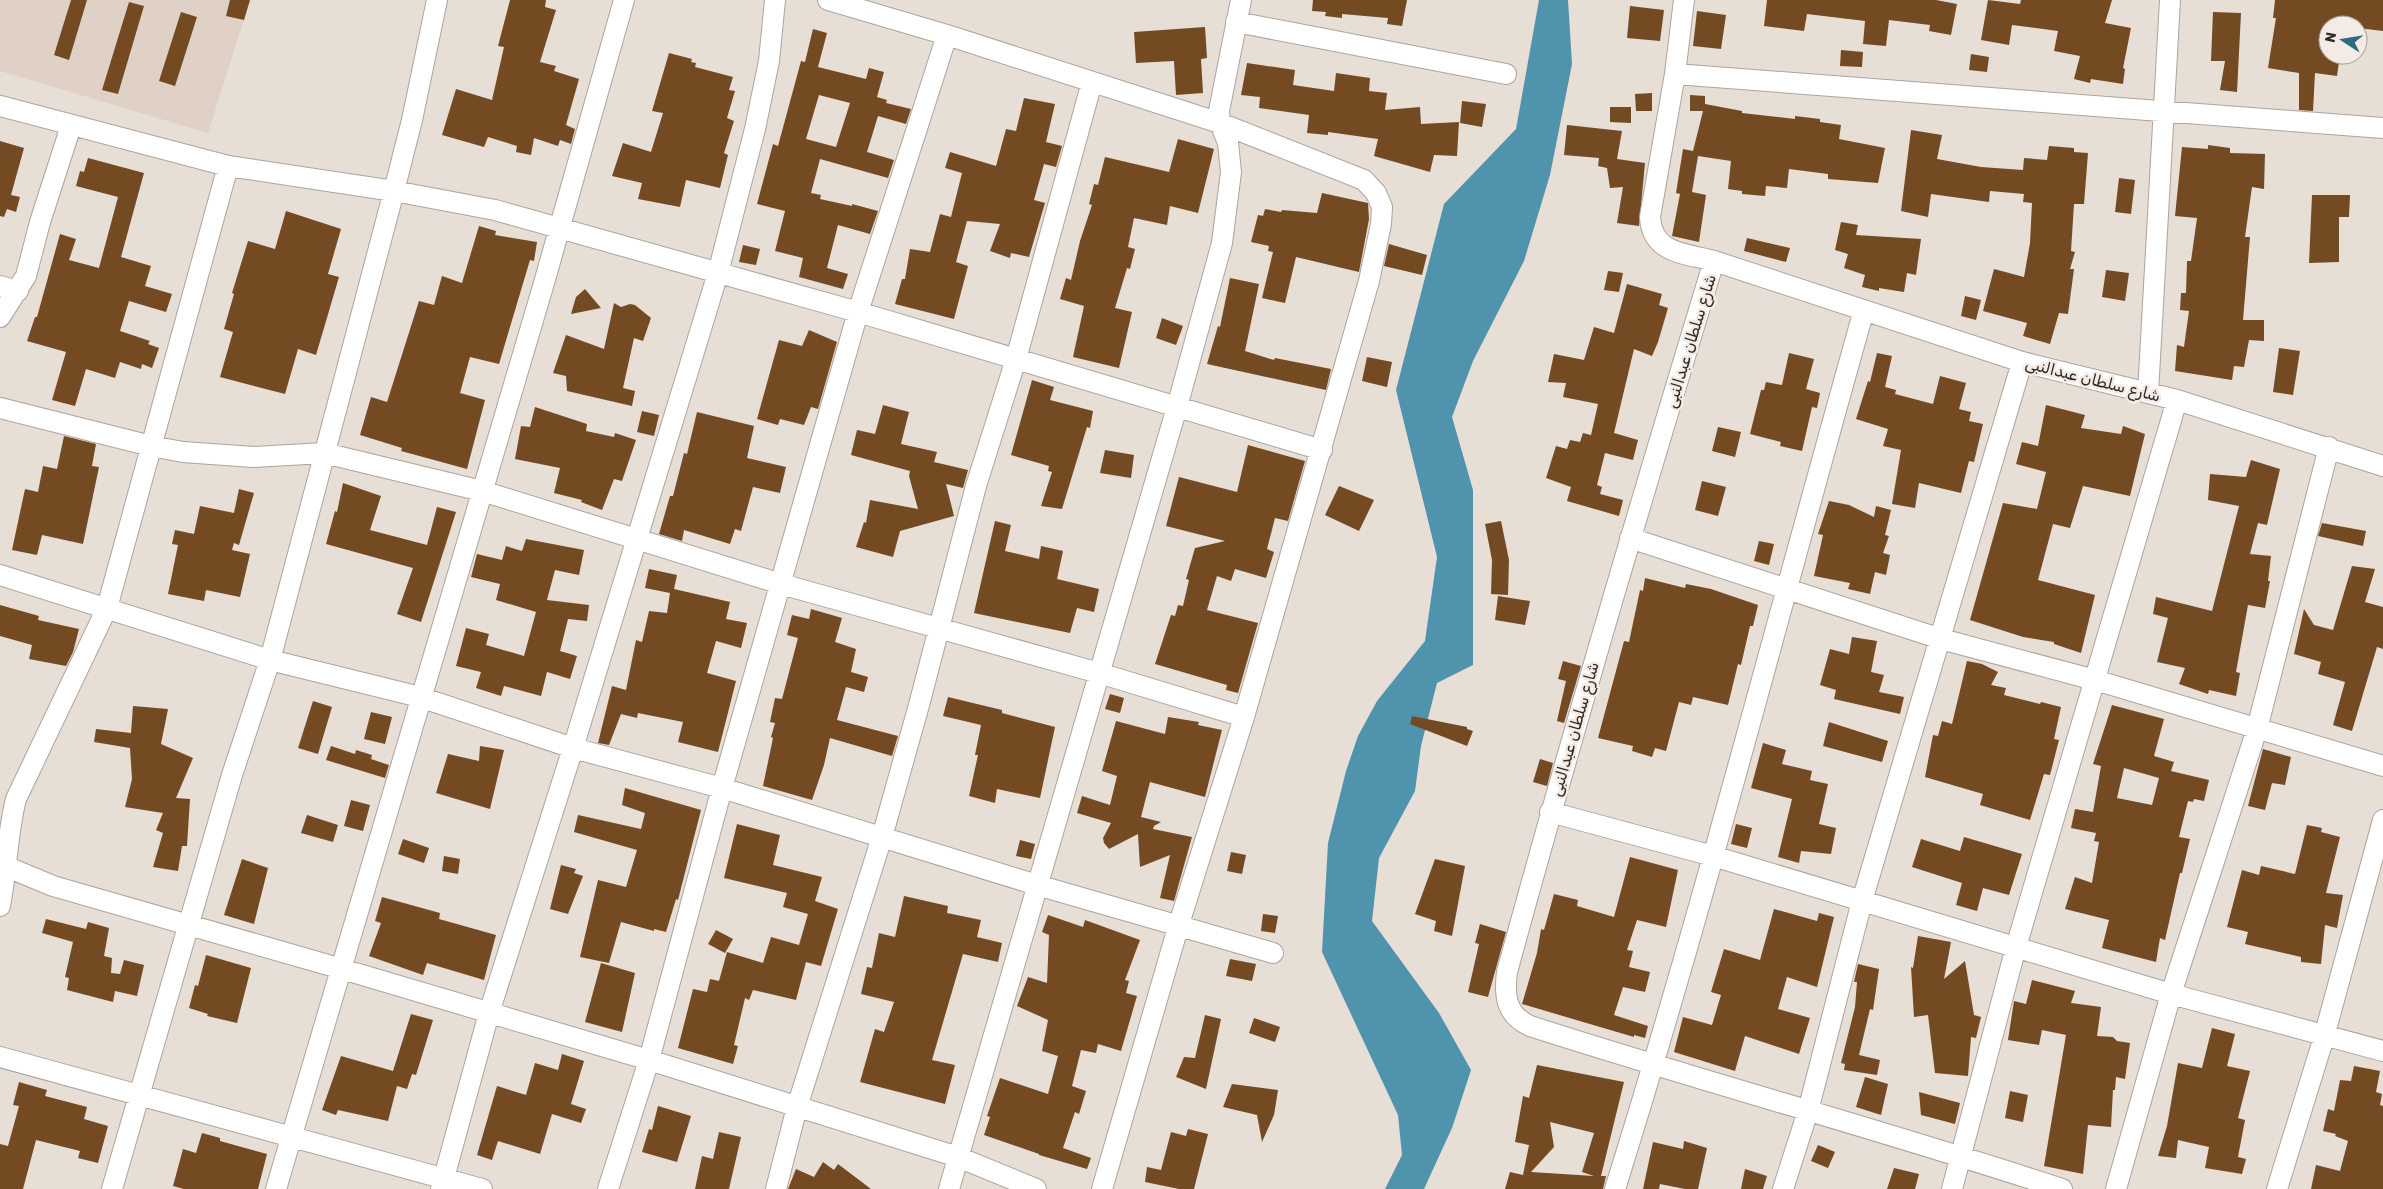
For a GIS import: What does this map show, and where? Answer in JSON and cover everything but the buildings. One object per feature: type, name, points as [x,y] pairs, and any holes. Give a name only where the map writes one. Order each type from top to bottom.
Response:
[{"type":"street","points":[[112,1189],[190,926],[232,775],[270,660],[412,120],[437,0]]},
{"type":"street","points":[[276,1189],[293,1137],[420,697],[560,227],[624,0]]},
{"type":"street","points":[[443,1183],[489,1013],[573,748],[635,539],[718,273],[755,129],[769,60],[775,0]]},
{"type":"street","points":[[828,0],[1220,123],[1364,180],[1376,194],[1382,208],[1381,224],[1369,281],[1322,450],[1244,716],[1179,924],[1102,1189]]},
{"type":"street","points":[[949,1189],[1222,243],[1231,172],[1228,143],[1220,123],[1220,101],[1241,0]]},
{"type":"street","points":[[1684,0],[1675,74],[1650,218],[1651,229],[1658,242],[1667,248],[1714,261]]},
{"type":"street","points":[[2148,393],[2170,0]]},
{"type":"street","points":[[1236,22],[1506,74]]},
{"type":"street","points":[[608,1189],[649,1060],[722,788],[858,312],[947,36]]},
{"type":"street","points":[[1675,74],[2383,128]]},
{"type":"street","points":[[776,1189],[797,1107],[882,837],[976,486],[1016,359],[1092,82]]},
{"type":"street","points":[[0,106],[228,166],[394,191],[495,210],[858,312],[1322,450]]},
{"type":"street","points":[[0,318],[9,289],[26,276],[40,222],[71,126]]},
{"type":"street","points":[[0,906],[11,818],[16,799],[107,608],[228,166]]},
{"type":"street","name":"شارع سلطان عبدالنبى","points":[[1654,1066],[1522,1022],[1508,1008],[1505,991],[1506,972],[1550,812],[1630,538],[1714,261],[2022,362],[2177,400],[2329,447],[2383,466]]},
{"type":"street","points":[[1615,1189],[1654,1066],[1864,310]]},
{"type":"street","points":[[1783,1189],[1808,1111],[1862,902],[2022,362]]},
{"type":"street","points":[[1952,1189],[2016,947],[2177,400]]},
{"type":"street","points":[[0,408],[183,452],[253,457],[324,453],[482,491],[781,584],[1099,673],[1244,716]]},
{"type":"street","points":[[2116,1189],[2171,994],[2257,729],[2329,447]]},
{"type":"street","points":[[1630,538],[1941,639],[2095,680],[2383,766]]},
{"type":"street","points":[[0,575],[270,660],[420,697],[573,748],[722,788],[1037,885],[1179,924],[1273,953]]},
{"type":"street","points":[[1550,812],[1713,856],[2171,994],[2324,1037],[2383,1051]]},
{"type":"street","points":[[2277,1189],[2324,1037],[2383,820]]},
{"type":"street","points":[[4,867],[53,886],[342,968],[649,1060],[958,1157],[1036,1189]]},
{"type":"street","points":[[0,1057],[293,1137],[443,1183],[482,1189]]},
{"type":"street","points":[[1654,1066],[1962,1156],[2062,1189]]},
{"type":"shaded area","points":[[0,0],[250,0],[208,133],[0,71]]},
{"type":"water","points":[[1539,0],[1568,0],[1572,64],[1550,175],[1524,261],[1473,361],[1452,417],[1473,490],[1473,665],[1437,683],[1421,746],[1415,791],[1379,858],[1372,921],[1439,1013],[1471,1070],[1452,1128],[1424,1189],[1385,1189],[1402,1155],[1398,1115],[1322,952],[1328,843],[1346,771],[1358,736],[1377,701],[1425,641],[1437,557],[1396,390],[1444,204],[1516,129]]}]
